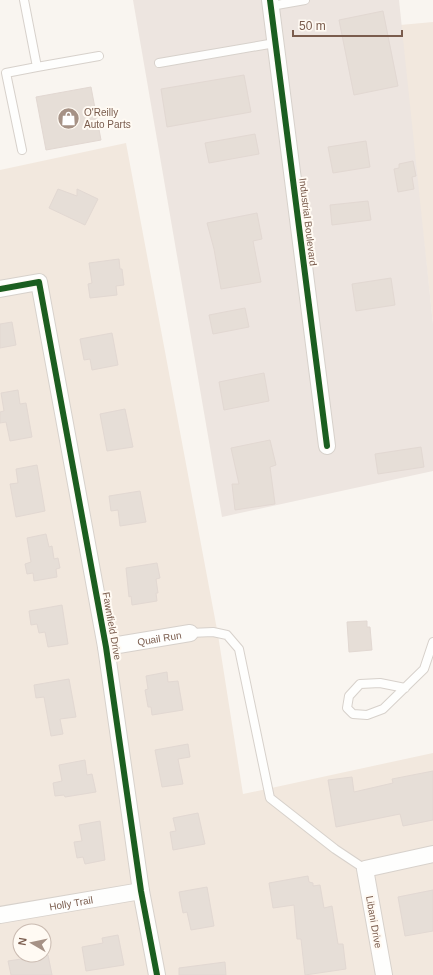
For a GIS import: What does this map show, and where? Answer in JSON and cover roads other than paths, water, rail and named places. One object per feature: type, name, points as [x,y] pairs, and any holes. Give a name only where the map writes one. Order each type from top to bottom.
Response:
[{"type":"street","name":"Industrial Boulevard","points":[[270,3],[327,446]]},
{"type":"street","name":"Fawnfield Drive","points":[[0,289],[39,282],[106,647],[141,891],[157,975]]},
{"type":"street","name":"Quail Run","points":[[106,647],[190,633]]},
{"type":"street","points":[[365,868],[433,854]]},
{"type":"street","name":"Libani Drive","points":[[365,868],[384,975]]},
{"type":"street","name":"Holly Trail","points":[[0,915],[141,891]]},
{"type":"lane","points":[[24,0],[37,67]]},
{"type":"lane","points":[[270,3],[305,0]]},
{"type":"lane","points":[[159,63],[275,44]]},
{"type":"lane","points":[[22,150],[6,74],[99,56]]},
{"type":"lane","points":[[190,633],[213,632],[227,635],[239,649],[270,798],[335,849],[365,868]]},
{"type":"lane","points":[[405,688],[380,684],[360,684],[349,696],[347,708],[352,714],[367,715],[383,708],[405,688],[424,669],[433,642]]},
{"type":"place","name":"O'Reilly Auto Parts","points":[[69,118]]}]
